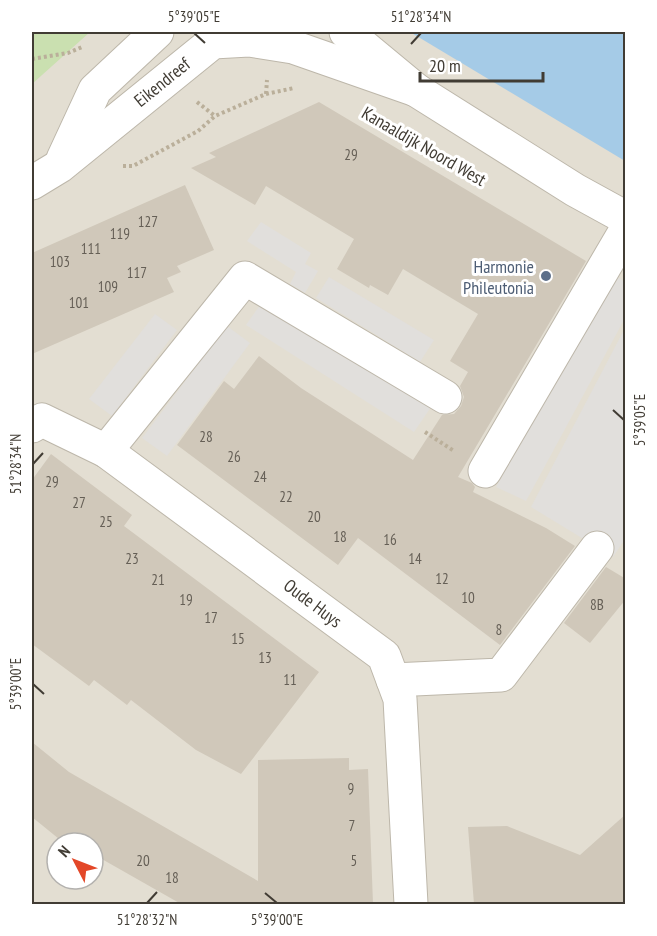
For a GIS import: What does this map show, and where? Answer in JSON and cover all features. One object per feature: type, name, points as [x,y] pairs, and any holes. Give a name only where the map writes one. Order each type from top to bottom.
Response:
[{"type":"street","points":[[60,166],[94,90],[157,32]]},
{"type":"street","points":[[346,32],[416,90],[575,190],[626,218]]},
{"type":"street","name":"Eikendreef","points":[[32,183],[60,166],[208,35],[293,47],[416,90]]},
{"type":"street","points":[[485,471],[626,230]]},
{"type":"street","points":[[106,451],[245,278],[445,397]]},
{"type":"street","name":"Oude Huys","points":[[32,426],[42,420],[106,451],[384,656],[400,699],[411,904]]},
{"type":"street","points":[[393,680],[501,675],[597,548]]},
{"type":"path","points":[[32,59],[68,53],[87,46]]},
{"type":"path","points":[[215,116],[266,94],[296,88]]},
{"type":"path","name":"Kanaaldijk Noord West","points":[[378,119],[469,171]]},
{"type":"path","points":[[445,397],[423,431],[485,471]]},
{"type":"shaded area","points":[[32,32],[625,32],[625,904],[32,904]]},
{"type":"shaded area","points":[[261,222],[311,253],[305,264],[318,271],[305,293],[290,284],[296,272],[247,241]]},
{"type":"shaded area","points":[[614,275],[625,282],[625,318],[526,501],[496,487]]},
{"type":"shaded area","points":[[329,277],[434,340],[420,362],[316,298]]},
{"type":"shaded area","points":[[260,305],[431,407],[414,432],[246,325]]},
{"type":"shaded area","points":[[155,314],[177,330],[112,416],[89,399]]},
{"type":"shaded area","points":[[227,326],[250,343],[167,456],[142,438]]},
{"type":"shaded area","points":[[625,328],[625,539],[613,557],[531,507]]},
{"type":"green space","points":[[32,32],[90,32],[32,84]]},
{"type":"water","points":[[410,32],[625,32],[625,161]]},
{"type":"building","points":[[319,102],[586,261],[458,477],[472,483],[475,487],[473,492],[546,528],[575,546],[500,645],[358,538],[338,565],[177,445],[224,381],[234,389],[259,356],[301,388],[413,460],[442,415],[454,414],[461,406],[464,397],[460,386],[468,372],[450,361],[478,314],[403,269],[388,295],[370,285],[369,288],[337,269],[354,239],[266,186],[255,205],[191,168],[216,157],[209,153]]},
{"type":"building","points":[[185,185],[214,250],[177,266],[181,272],[167,278],[174,292],[32,354],[32,253]]},
{"type":"building","points":[[51,454],[132,515],[124,526],[319,672],[241,774],[196,750],[131,700],[127,705],[94,680],[89,686],[32,644],[32,480]]},
{"type":"building","points":[[606,567],[626,579],[626,599],[590,643],[564,623]]},
{"type":"building","points":[[32,742],[69,772],[258,881],[258,760],[349,758],[349,770],[368,769],[373,904],[181,904],[105,861],[105,831],[49,831],[32,817]]},
{"type":"building","points":[[626,814],[626,904],[474,904],[468,827],[507,826],[580,855]]},
{"type":"place","name":"Harmonie Phileutonia","points":[[546,276]]}]
